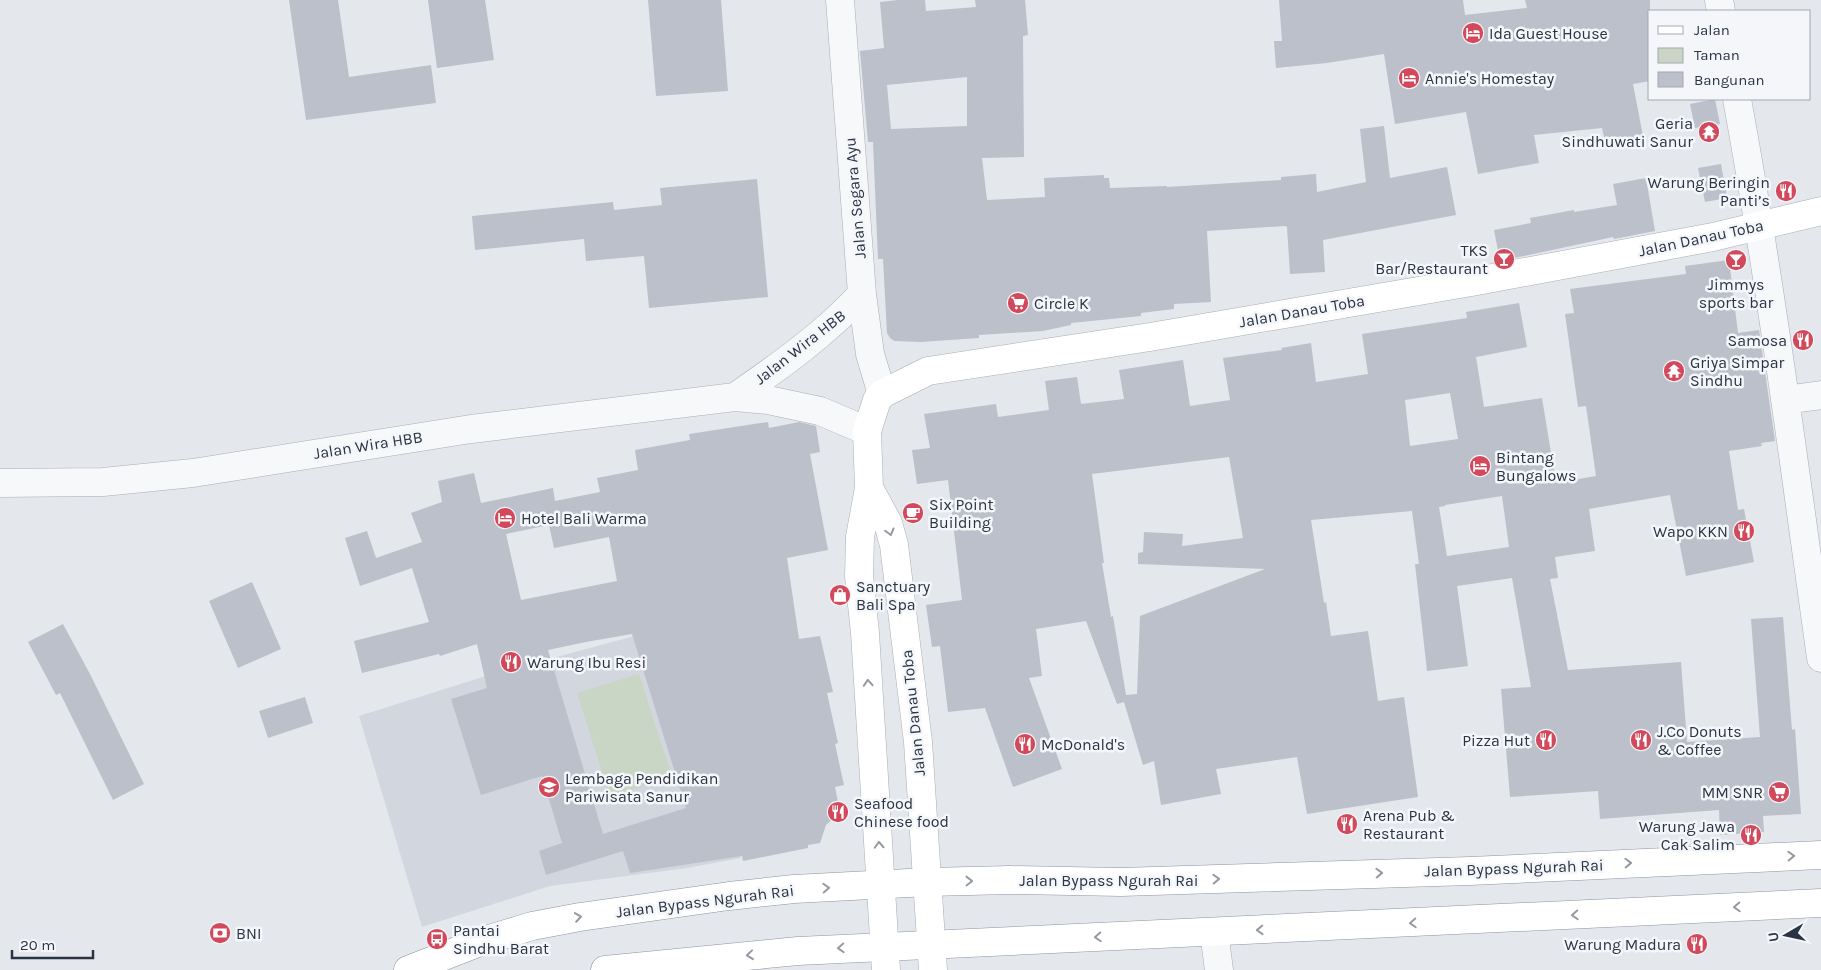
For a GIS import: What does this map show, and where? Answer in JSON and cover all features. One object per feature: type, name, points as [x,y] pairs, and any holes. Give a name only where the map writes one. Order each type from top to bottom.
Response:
[{"type":"main road","name":"Jalan Danau Toba","points":[[886,958],[866,642],[859,576],[860,537],[869,488],[867,432],[877,400],[882,394],[928,371],[1150,337],[1477,281],[1713,237],[1821,211]]},
{"type":"main road","name":"Jalan Danau Toba","points":[[869,488],[888,523],[894,545],[918,742],[932,957]]},
{"type":"main road","name":"Jalan Bypass Ngurah Rai","points":[[408,970],[480,942],[532,926],[728,896],[794,889],[1010,880],[1122,882],[1821,855]]},
{"type":"main road","points":[[604,970],[780,952],[886,958],[932,957],[1214,932],[1821,903]]},
{"type":"street","name":"Jalan Segara Ayu","points":[[840,0],[862,294],[870,354],[882,394]]},
{"type":"street","points":[[1737,100],[1785,400],[1821,658]]},
{"type":"street","name":"Jalan Wira HBB","points":[[735,397],[768,375],[833,324],[862,294]]},
{"type":"street","points":[[1785,400],[1821,395]]},
{"type":"street","name":"Jalan Wira HBB","points":[[0,483],[103,482],[193,473],[471,430],[735,397],[768,400],[820,412],[867,432]]},
{"type":"street","points":[[1214,932],[1219,970]]},
{"type":"shaded area","name":"Lembaga Pendidikan Pariwisata Sanur","points":[[668,627],[741,858],[687,868],[550,886],[422,927],[359,716],[486,676]]},
{"type":"green space","points":[[639,674],[672,777],[610,797],[577,693]]},
{"type":"building","points":[[289,0],[338,0],[349,77],[431,65],[436,103],[306,120]]},
{"type":"building","points":[[428,0],[485,0],[494,60],[437,68]]},
{"type":"building","points":[[648,0],[721,0],[728,91],[656,96]]},
{"type":"building","points":[[925,0],[926,11],[976,7],[975,0],[1025,0],[1028,35],[1023,36],[1024,157],[982,158],[987,200],[1045,197],[1044,178],[1104,175],[1104,178],[1109,178],[1110,188],[1167,187],[1281,180],[1281,177],[1316,174],[1317,192],[1366,182],[1360,129],[1384,126],[1390,178],[1447,167],[1456,215],[1323,240],[1325,272],[1290,274],[1287,227],[1285,226],[1207,231],[1211,302],[1174,304],[1174,309],[1141,313],[1141,316],[1071,323],[1071,325],[1043,331],[979,335],[979,338],[921,342],[894,341],[887,333],[883,259],[878,259],[873,142],[868,142],[860,51],[884,48],[880,2]],"holes":[[[967,77],[967,126],[891,129],[887,85]]]},
{"type":"building","points":[[1279,0],[1463,0],[1465,15],[1527,8],[1525,0],[1650,0],[1650,10],[1648,10],[1648,81],[1633,84],[1643,136],[1641,139],[1606,146],[1602,128],[1534,135],[1539,163],[1478,174],[1466,112],[1395,124],[1384,54],[1327,63],[1276,68],[1274,41],[1282,41]]},
{"type":"building","points":[[1715,100],[1720,124],[1695,128],[1690,104]]},
{"type":"building","points":[[1721,164],[1727,198],[1705,202],[1698,168]]},
{"type":"building","points":[[1646,178],[1655,231],[1614,239],[1613,237],[1500,261],[1494,230],[1531,223],[1530,218],[1617,205],[1613,184]]},
{"type":"building","points":[[757,179],[768,297],[649,308],[644,256],[586,261],[584,239],[475,250],[472,216],[613,202],[614,210],[662,205],[660,188]]},
{"type":"building","points":[[1729,260],[1738,333],[1759,330],[1775,441],[1761,443],[1762,446],[1729,451],[1738,510],[1744,509],[1754,562],[1686,576],[1670,495],[1589,509],[1595,551],[1555,557],[1558,578],[1550,579],[1568,670],[1681,662],[1687,742],[1760,737],[1751,619],[1783,617],[1792,730],[1795,729],[1801,814],[1763,816],[1764,832],[1720,835],[1719,810],[1600,819],[1598,791],[1510,797],[1501,689],[1531,687],[1512,578],[1457,586],[1468,666],[1427,671],[1415,564],[1419,564],[1412,511],[1311,520],[1331,636],[1368,631],[1378,701],[1404,697],[1418,797],[1307,814],[1297,757],[1216,769],[1221,794],[1161,805],[1154,761],[1143,765],[1124,702],[1117,704],[1086,621],[1036,629],[1042,676],[1029,678],[1062,769],[1013,787],[985,708],[948,712],[940,646],[932,647],[926,605],[962,600],[948,480],[917,484],[912,450],[930,448],[924,414],[996,404],[998,417],[1049,410],[1045,381],[1077,377],[1081,404],[1124,399],[1119,370],[1183,360],[1190,406],[1230,400],[1223,358],[1282,350],[1281,348],[1311,343],[1316,382],[1368,374],[1362,334],[1467,318],[1466,312],[1519,303],[1527,347],[1476,357],[1484,407],[1542,398],[1556,483],[1596,476],[1586,406],[1578,407],[1565,314],[1574,313],[1570,289],[1686,274],[1685,266]],"holes":[[[1450,393],[1458,439],[1410,446],[1405,400]],[[1229,457],[1243,538],[1182,546],[1183,534],[1144,532],[1143,552],[1138,553],[1138,564],[1265,569],[1140,616],[1137,694],[1126,695],[1102,563],[1104,563],[1092,474]],[[1502,496],[1509,547],[1447,556],[1439,507]]]},
{"type":"building","points":[[768,422],[769,428],[799,422],[816,426],[820,452],[810,454],[828,550],[787,558],[799,639],[820,636],[833,692],[827,693],[838,743],[835,744],[844,785],[835,787],[840,812],[826,825],[820,843],[808,845],[808,848],[743,861],[742,856],[630,873],[623,851],[546,875],[539,851],[562,843],[542,776],[481,795],[451,699],[487,688],[477,644],[440,656],[439,654],[362,673],[354,641],[429,622],[412,568],[360,586],[345,538],[367,531],[376,558],[422,542],[411,513],[442,502],[438,481],[474,473],[481,503],[553,488],[555,501],[600,492],[597,478],[638,470],[635,450],[690,440],[689,434]],"holes":[[[549,525],[554,548],[609,537],[617,581],[521,600],[506,534]],[[632,634],[686,808],[603,834],[548,650]]]},
{"type":"building","points":[[252,582],[281,649],[238,668],[209,601]]},
{"type":"building","points":[[63,624],[144,784],[113,800],[60,693],[56,695],[28,642]]},
{"type":"building","points":[[305,697],[313,723],[268,738],[259,711]]},
{"type":"place","name":"Ida Guest House","points":[[1473,33]]},
{"type":"place","name":"Annie's Homestay","points":[[1409,78]]},
{"type":"place","name":"Geria Sindhuwati Sanur","points":[[1709,132]]},
{"type":"place","name":"Warung Beringin Panti’s","points":[[1786,191]]},
{"type":"place","name":"TKS Bar/Restaurant","points":[[1504,259]]},
{"type":"place","name":"Jimmys sports bar","points":[[1736,260]]},
{"type":"place","name":"Circle K","points":[[1018,303]]},
{"type":"place","name":"Samosa","points":[[1803,340]]},
{"type":"place","name":"Griya Simpar Sindhu","points":[[1674,371]]},
{"type":"place","name":"Bintang Bungalows","points":[[1480,466]]},
{"type":"place","name":"Six Point Building","points":[[913,513]]},
{"type":"place","name":"Hotel Bali Warma","points":[[505,518]]},
{"type":"place","name":"Wapo KKN","points":[[1744,531]]},
{"type":"place","name":"Sanctuary Bali Spa","points":[[840,595]]},
{"type":"place","name":"Warung Ibu Resi","points":[[511,662]]},
{"type":"place","name":"Pizza Hut","points":[[1546,740]]},
{"type":"place","name":"J.Co Donuts & Coffee","points":[[1641,740]]},
{"type":"place","name":"McDonald's","points":[[1025,744]]},
{"type":"place","name":"Lembaga Pendidikan Pariwisata Sanur","points":[[549,787]]},
{"type":"place","name":"MM SNR","points":[[1779,792]]},
{"type":"place","name":"Seafood Chinese food","points":[[838,812]]},
{"type":"place","name":"Arena Pub & Restaurant","points":[[1347,824]]},
{"type":"place","name":"Warung Jawa Cak Salim","points":[[1751,835]]},
{"type":"place","name":"BNI","points":[[220,933]]},
{"type":"place","name":"Pantai Sindhu Barat","points":[[437,939]]},
{"type":"place","name":"Warung Madura","points":[[1697,944]]}]
